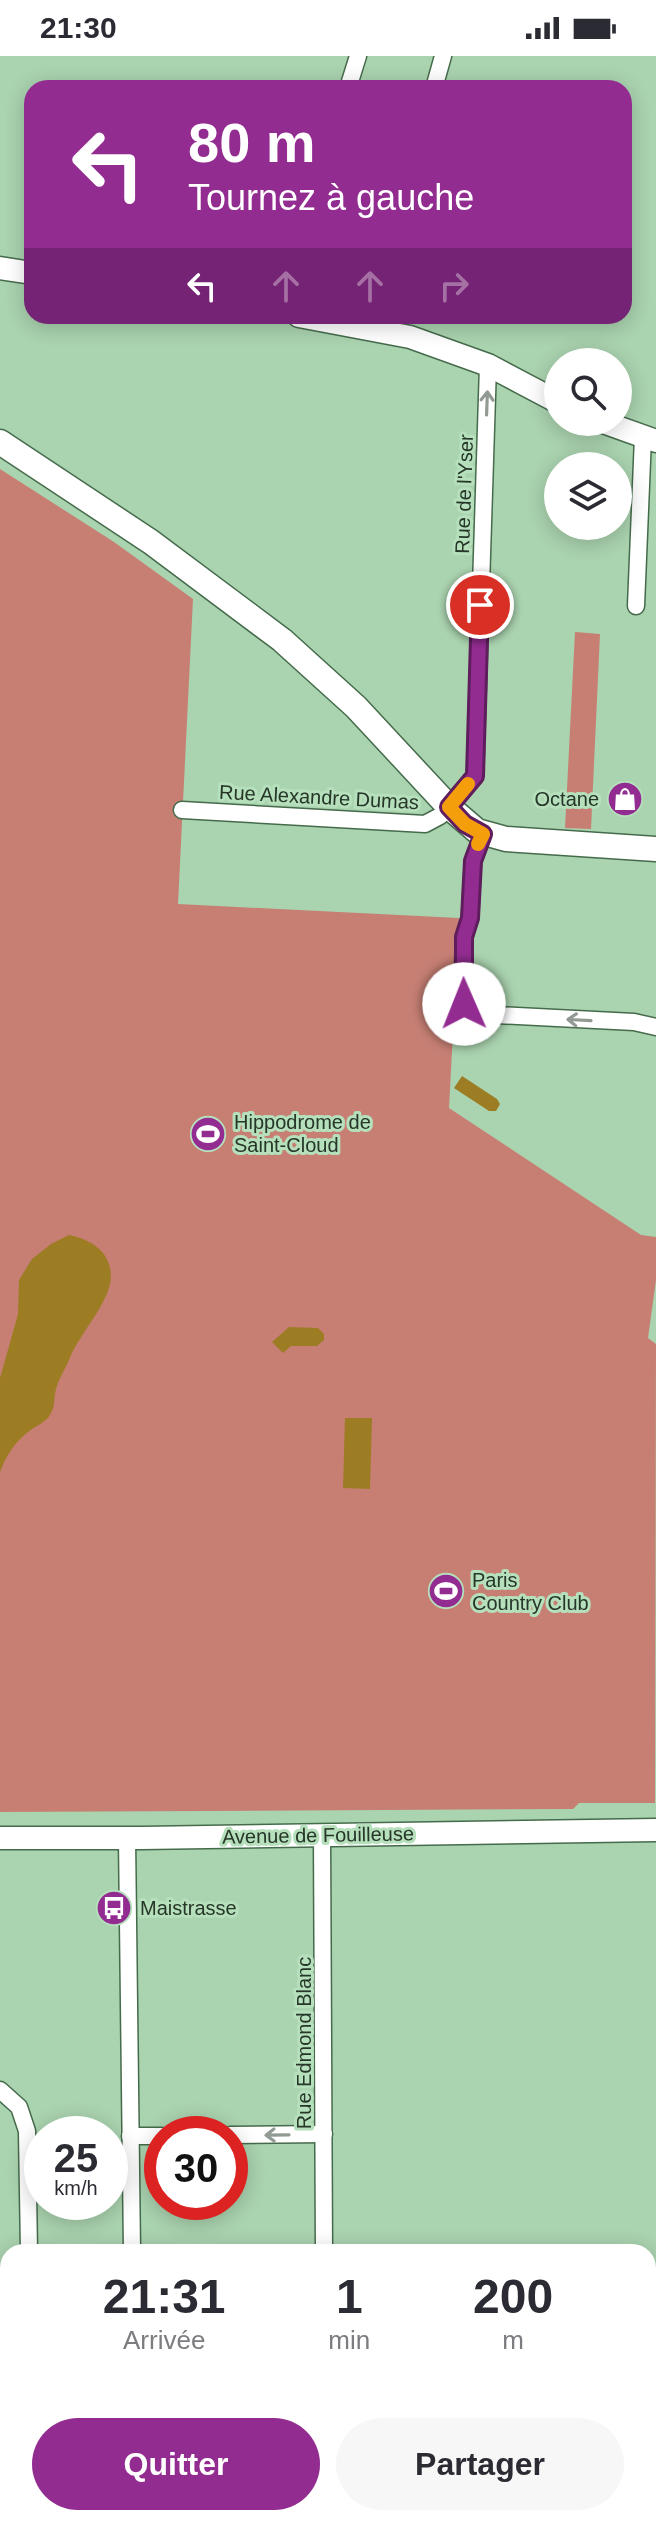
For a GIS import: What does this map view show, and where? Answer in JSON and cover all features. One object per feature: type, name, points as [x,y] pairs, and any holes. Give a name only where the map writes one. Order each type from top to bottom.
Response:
[{"type":"main road","points":[[0,442],[151,542],[282,640],[356,707],[465,824],[483,834],[506,839],[656,849]]},
{"type":"street","points":[[350,80],[358,56]]},
{"type":"street","points":[[436,80],[443,56]]},
{"type":"street","points":[[0,268],[24,272]]},
{"type":"street","points":[[362,324],[410,337],[488,365],[544,395]]},
{"type":"street","name":"Rue de l'Yser","points":[[449,807],[475,776],[488,365]]},
{"type":"street","points":[[636,606],[649,439]]},
{"type":"street","name":"Rue Alexandre Dumas","points":[[182,810],[425,824],[449,807]]},
{"type":"street","points":[[483,834],[473,861],[470,918],[464,937],[462,997],[470,1012],[634,1022],[656,1027]]},
{"type":"street","name":"Avenue de Fouilleuse","points":[[0,1838],[502,1834],[649,1827]]},
{"type":"street","name":"Rue Edmond Blanc","points":[[322,1835],[324,2244]]},
{"type":"street","points":[[127,1838],[132,2244]]},
{"type":"street","points":[[0,2090],[19,2107],[27,2131],[29,2244]]},
{"type":"street","points":[[248,2135],[324,2134]]},
{"type":"street","points":[[130,2136],[144,2136]]},
{"type":"shaded area","points":[[0,469],[114,542],[193,599],[178,904],[459,918],[449,1108],[641,1235],[656,1237],[656,1280],[648,1338],[656,1344],[655,1803],[579,1803],[573,1809],[0,1812]]},
{"type":"shaded area","points":[[575,632],[600,634],[591,829],[565,828]]},
{"type":"shaded area","points":[[462,1076],[497,1099],[500,1104],[496,1111],[489,1111],[454,1088]]},
{"type":"shaded area","points":[[69,1235],[92,1244],[107,1258],[111,1278],[108,1290],[61,1376],[51,1414],[19,1441],[0,1472],[0,1378],[18,1314],[19,1280],[32,1259]]},
{"type":"shaded area","points":[[289,1327],[318,1328],[324,1334],[324,1340],[317,1346],[291,1346],[283,1353],[272,1342]]},
{"type":"shaded area","points":[[345,1418],[372,1418],[370,1489],[343,1488]]},
{"type":"slow traffic","points":[[468,784],[449,807],[465,824],[483,834],[478,844]]},
{"type":"place","name":"Octane","points":[[625,799]]},
{"type":"place","name":"Hippodrome de Saint-Cloud","points":[[208,1134]]},
{"type":"place","name":"Paris Country Club","points":[[446,1591]]},
{"type":"place","name":"Maistrasse","points":[[114,1908]]},
{"type":"route","points":[[464,1004],[464,937],[470,918],[473,861],[483,834],[465,824],[449,807],[475,776],[480,605]]}]
